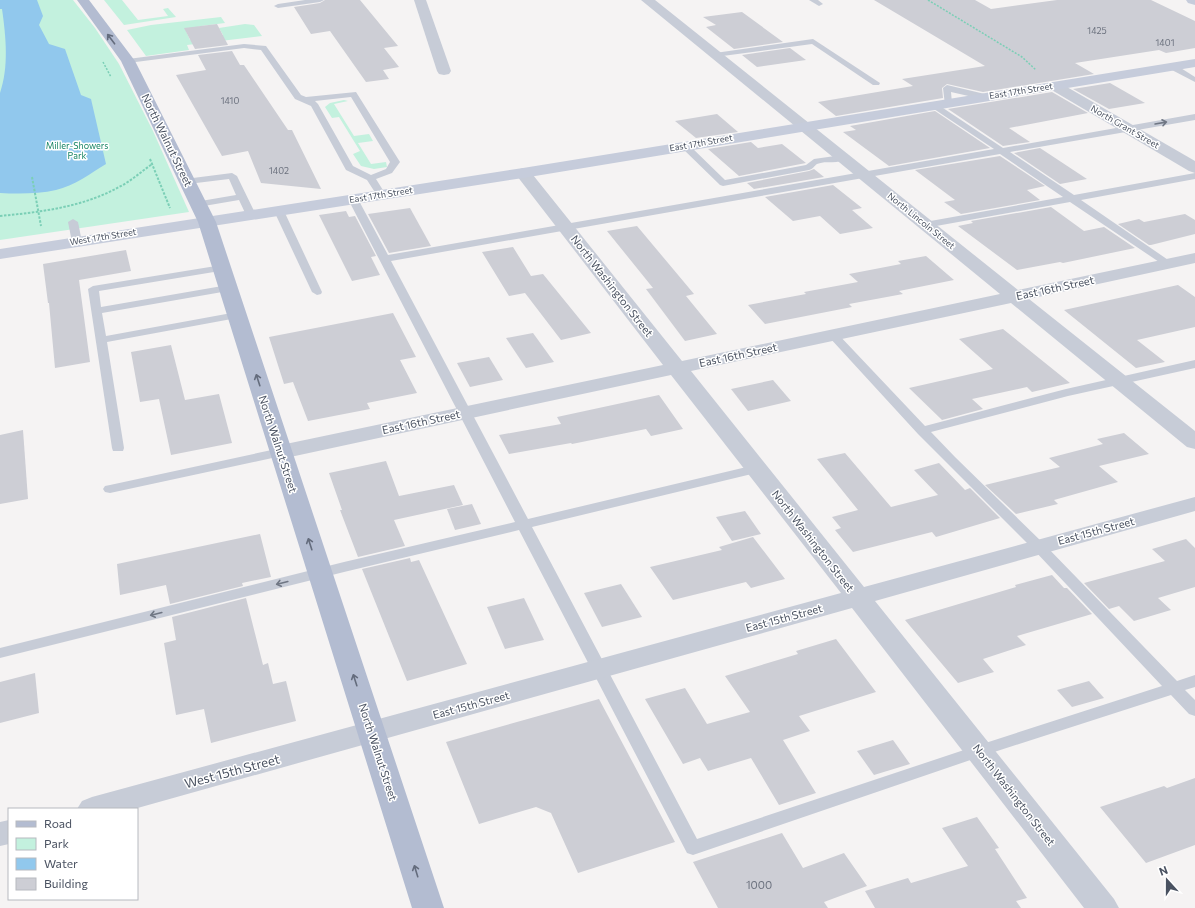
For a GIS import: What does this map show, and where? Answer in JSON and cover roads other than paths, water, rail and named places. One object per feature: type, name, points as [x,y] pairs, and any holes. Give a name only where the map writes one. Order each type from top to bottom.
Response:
[{"type":"main road","name":"North Walnut Street","points":[[83,0],[128,61],[188,181],[202,213],[225,278],[428,908]]},
{"type":"main road","name":"East 17th Street","points":[[202,213],[251,215],[279,211],[524,173],[803,126],[1195,63]]},
{"type":"main road","name":"West 17th Street","points":[[0,254],[77,242],[202,213]]},
{"type":"street","points":[[420,0],[444,70]]},
{"type":"street","name":"North Lincoln Street","points":[[647,0],[1195,442]]},
{"type":"street","name":"North Grant Street","points":[[1055,86],[1195,168]]},
{"type":"street","name":"North Washington Street","points":[[524,173],[755,469],[1103,908]]},
{"type":"street","name":"East 16th Street","points":[[281,452],[1195,258]]},
{"type":"street","name":"East 15th Street","points":[[372,732],[1195,504]]},
{"type":"street","name":"West 15th Street","points":[[96,808],[372,732]]},
{"type":"lane","points":[[278,6],[320,0]]},
{"type":"lane","points":[[812,0],[820,4]]},
{"type":"lane","points":[[715,55],[813,41],[876,83]]},
{"type":"lane","points":[[128,61],[244,46],[263,48],[298,97],[314,104],[349,168],[371,178],[381,195]]},
{"type":"lane","points":[[1173,67],[1195,80]]},
{"type":"lane","points":[[986,97],[944,86],[941,104],[1001,151],[1169,264]]},
{"type":"lane","points":[[306,100],[353,94],[395,162],[389,171],[371,178]]},
{"type":"lane","points":[[384,259],[1195,117]]},
{"type":"lane","points":[[685,146],[723,183],[810,168],[814,162],[842,158]]},
{"type":"lane","points":[[188,181],[232,176],[251,215]]},
{"type":"lane","points":[[925,225],[1195,176]]},
{"type":"lane","points":[[202,213],[242,197]]},
{"type":"lane","points":[[353,199],[693,848],[979,751],[1195,681]]},
{"type":"lane","points":[[279,211],[317,292]]},
{"type":"lane","points":[[73,222],[77,242]]},
{"type":"lane","points":[[97,311],[225,278]]},
{"type":"lane","points":[[118,448],[93,289],[225,278]]},
{"type":"lane","points":[[101,340],[237,315]]},
{"type":"lane","points":[[833,335],[922,431],[1039,547],[1195,710]]},
{"type":"lane","points":[[922,431],[1117,380],[1195,364]]},
{"type":"lane","points":[[110,489],[281,452]]},
{"type":"lane","points":[[0,653],[320,573],[755,469]]},
{"type":"water","points":[[0,0],[37,0],[43,16],[39,25],[49,44],[65,49],[81,95],[91,99],[106,164],[69,186],[36,193],[0,193],[0,93],[5,73],[6,52]]},
{"type":"park label","name":"Miller-Showers Park","points":[[77,152]]}]
